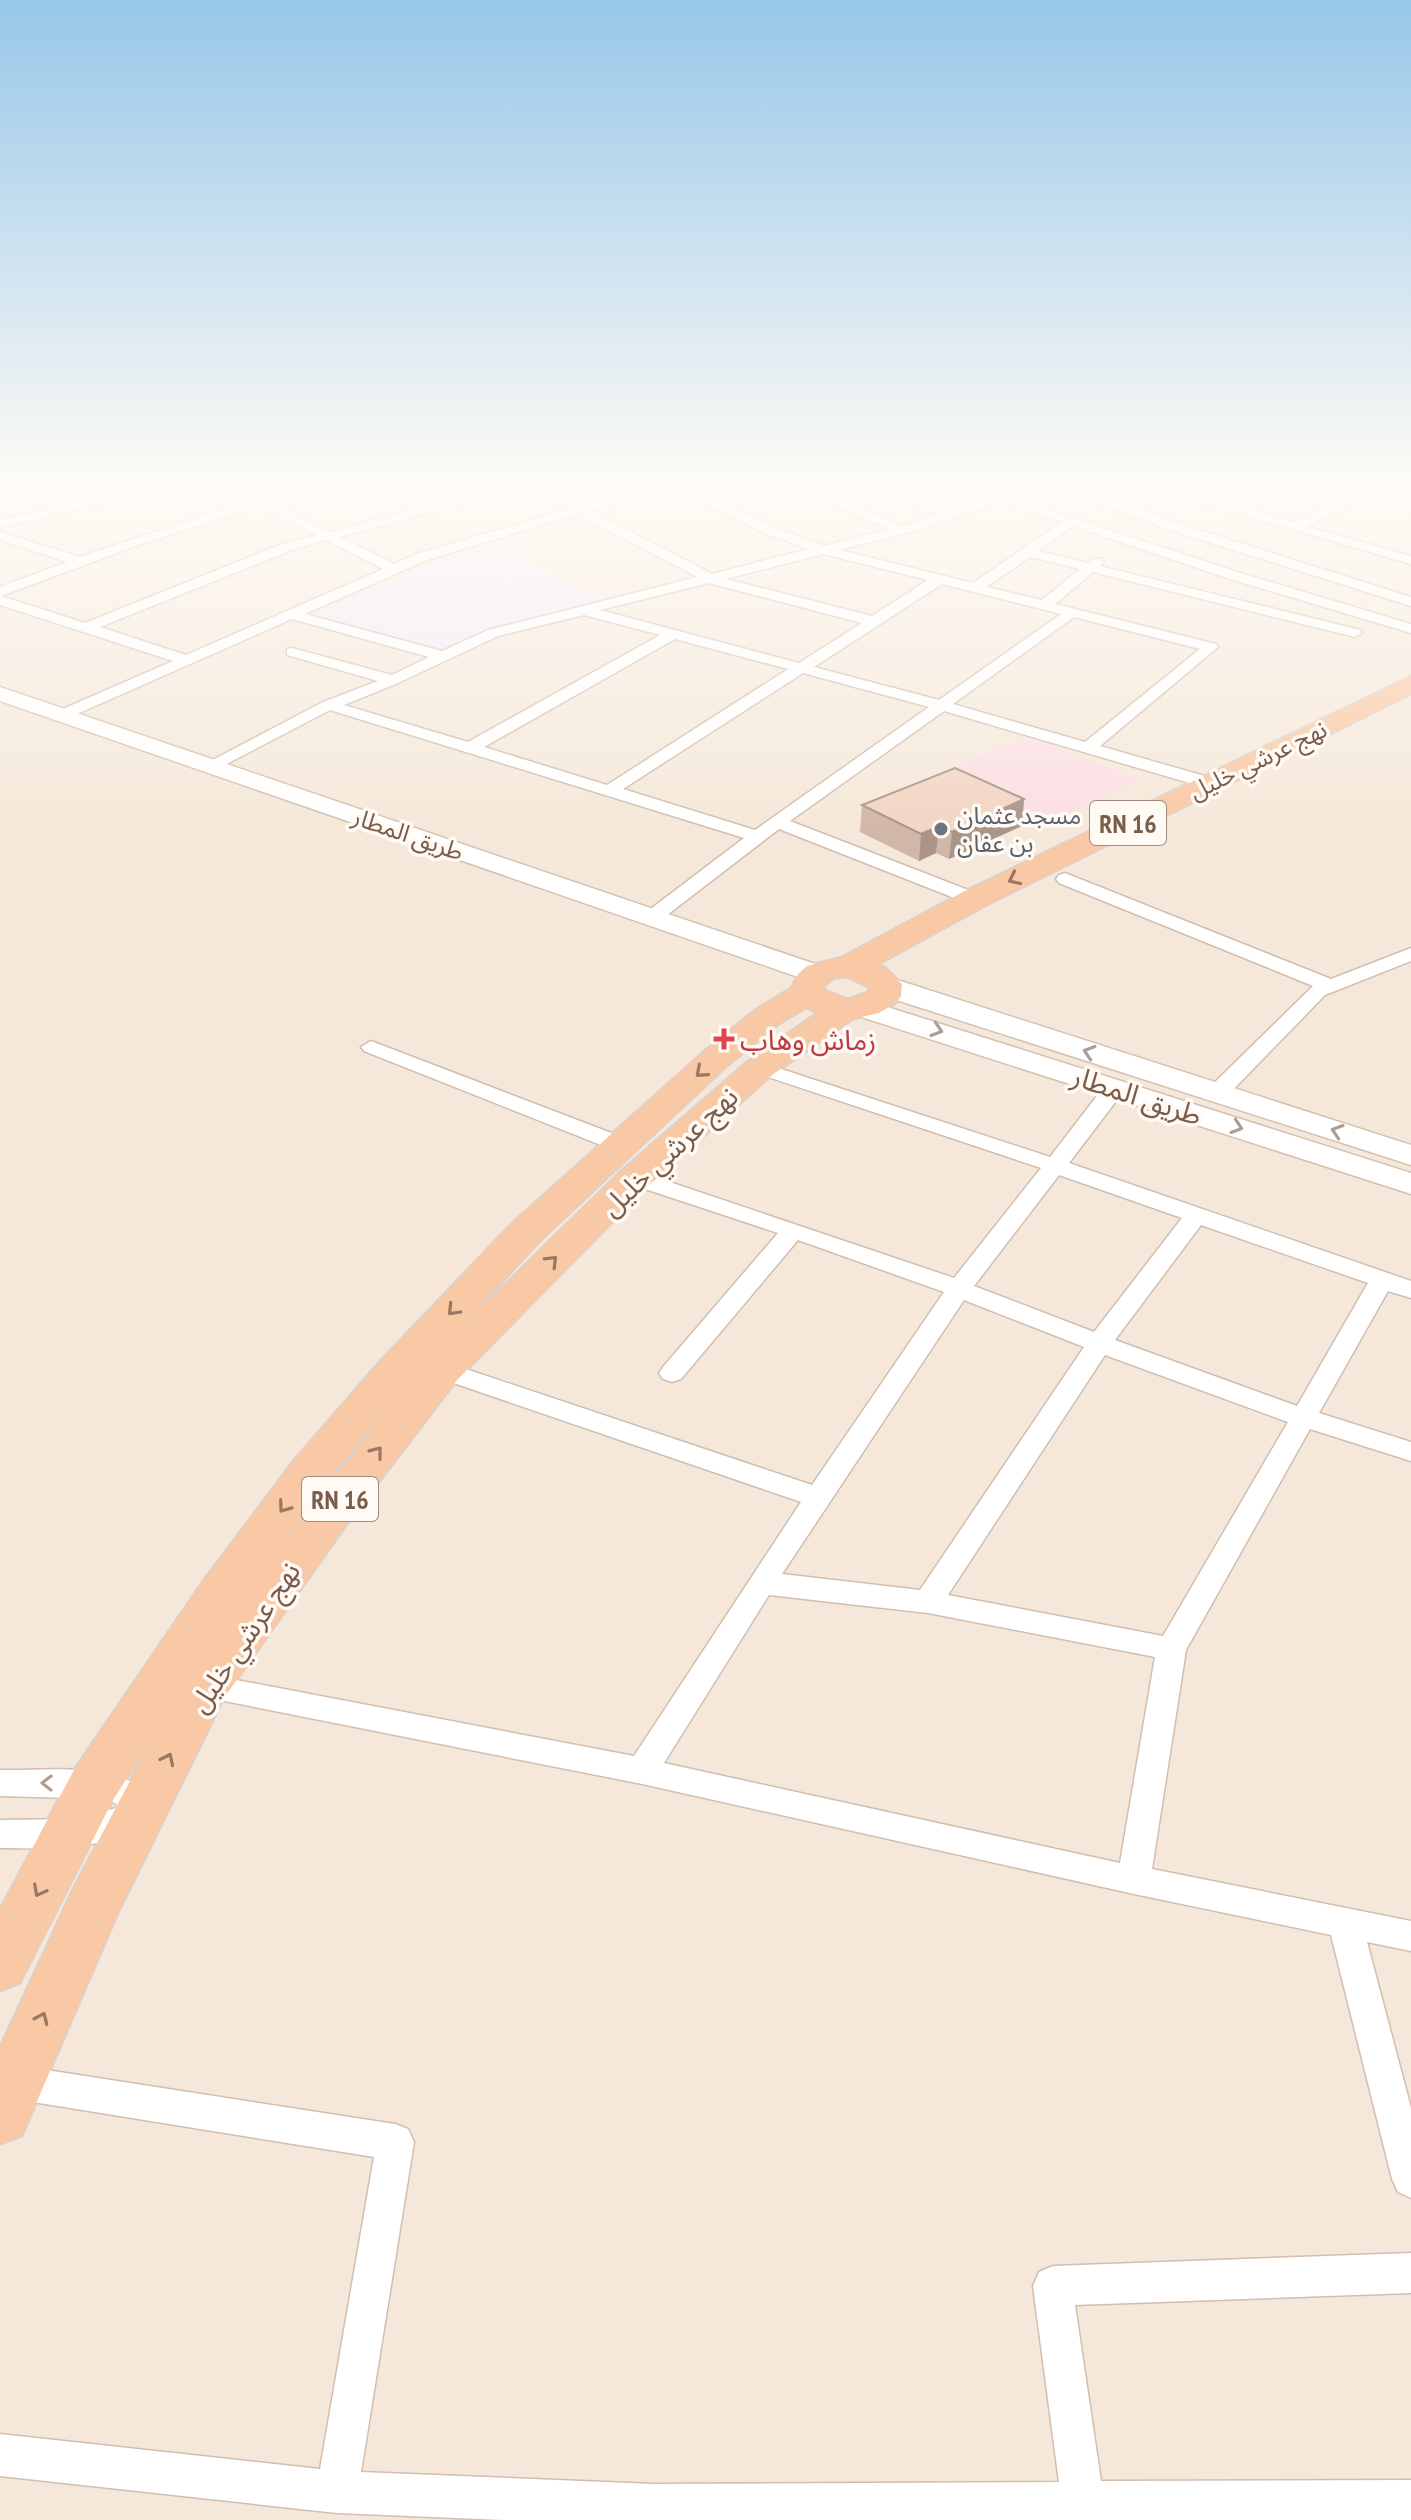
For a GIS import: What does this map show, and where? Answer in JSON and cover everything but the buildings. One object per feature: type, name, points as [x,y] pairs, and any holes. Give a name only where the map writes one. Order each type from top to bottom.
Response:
[{"type":"highway","name":"نهج عرشي خليل","points":[[7,2098],[93,1906],[205,1686],[334,1508],[442,1370],[627,1161],[746,1034],[831,990],[974,899],[1411,684]]},
{"type":"highway","name":"نهج عرشي خليل","points":[[884,982],[955,936],[1411,706]]},
{"type":"highway","points":[[831,990],[868,971],[884,982]]},
{"type":"highway","name":"نهج عرشي خليل","points":[[0,1965],[94,1784],[220,1594],[310,1471],[396,1370],[527,1231],[760,1068],[831,990]]},
{"type":"main road","name":"طريق المطار","points":[[0,694],[53,719],[831,990],[1115,1088],[1411,1184]]},
{"type":"main road","name":"طريق المطار","points":[[0,708],[53,719],[211,765],[643,924]]},
{"type":"main road","name":"طريق المطار","points":[[884,982],[897,991],[1408,1150]]},
{"type":"street","points":[[87,627],[161,597]]},
{"type":"street","points":[[53,719],[184,659],[333,597]]},
{"type":"street","points":[[211,765],[329,705],[393,680],[493,633],[637,597]]},
{"type":"street","points":[[779,597],[877,622]]},
{"type":"street","points":[[612,789],[914,597]]},
{"type":"street","points":[[1008,597],[1211,647],[1088,748]]},
{"type":"street","points":[[1044,606],[1055,597]]},
{"type":"street","points":[[1207,597],[1355,633]]},
{"type":"street","points":[[1307,597],[1411,629]]},
{"type":"street","points":[[0,600],[184,659]]},
{"type":"street","points":[[581,610],[944,706],[1209,783]]},
{"type":"street","points":[[643,924],[757,836],[1071,613]]},
{"type":"street","points":[[293,615],[441,656]]},
{"type":"street","points":[[472,747],[673,634]]},
{"type":"street","points":[[292,652],[393,680]]},
{"type":"street","points":[[329,705],[612,789],[757,836]]},
{"type":"street","points":[[778,822],[974,899]]},
{"type":"street","points":[[1065,879],[1331,986]]},
{"type":"street","points":[[1217,1093],[1318,991],[1411,954]]},
{"type":"street","points":[[371,1047],[793,1231],[959,1289],[1098,1345],[1301,1419],[1411,1452]]},
{"type":"street","points":[[760,1068],[1053,1165],[1411,1290]]},
{"type":"street","points":[[642,1771],[761,1583],[959,1289],[1115,1088]]},
{"type":"street","points":[[928,1602],[1098,1345],[1196,1215]]},
{"type":"street","points":[[672,1373],[793,1231]]},
{"type":"street","points":[[1134,1880],[1171,1649],[1382,1280]]},
{"type":"street","points":[[442,1370],[820,1498]]},
{"type":"street","points":[[761,1583],[928,1602],[1171,1649]]},
{"type":"street","points":[[205,1686],[642,1771],[1134,1880],[1411,1936]]},
{"type":"street","points":[[0,1783],[94,1784],[124,1791],[144,1809],[108,1828],[69,1835],[0,1834]]},
{"type":"street","points":[[1345,1924],[1411,2179]]},
{"type":"street","points":[[7,2098],[395,2142],[337,2492]]},
{"type":"street","points":[[1084,2511],[1053,2286],[1411,2273]]},
{"type":"street","points":[[0,2455],[337,2492],[654,2512],[1084,2511],[1411,2501]]},
{"type":"shaded area","points":[[0,597],[1411,597],[1411,2520],[0,2520]]},
{"type":"shaded area","points":[[355,597],[593,597],[599,600],[498,628],[436,652],[314,615]]},
{"type":"shaded area","points":[[1028,735],[1139,780],[1034,831],[922,780]]},
{"type":"place","name":"مسجد عثمان بن عفان","points":[[941,829]]},
{"type":"place","name":"زماش وهاب","points":[[724,1039]]}]
